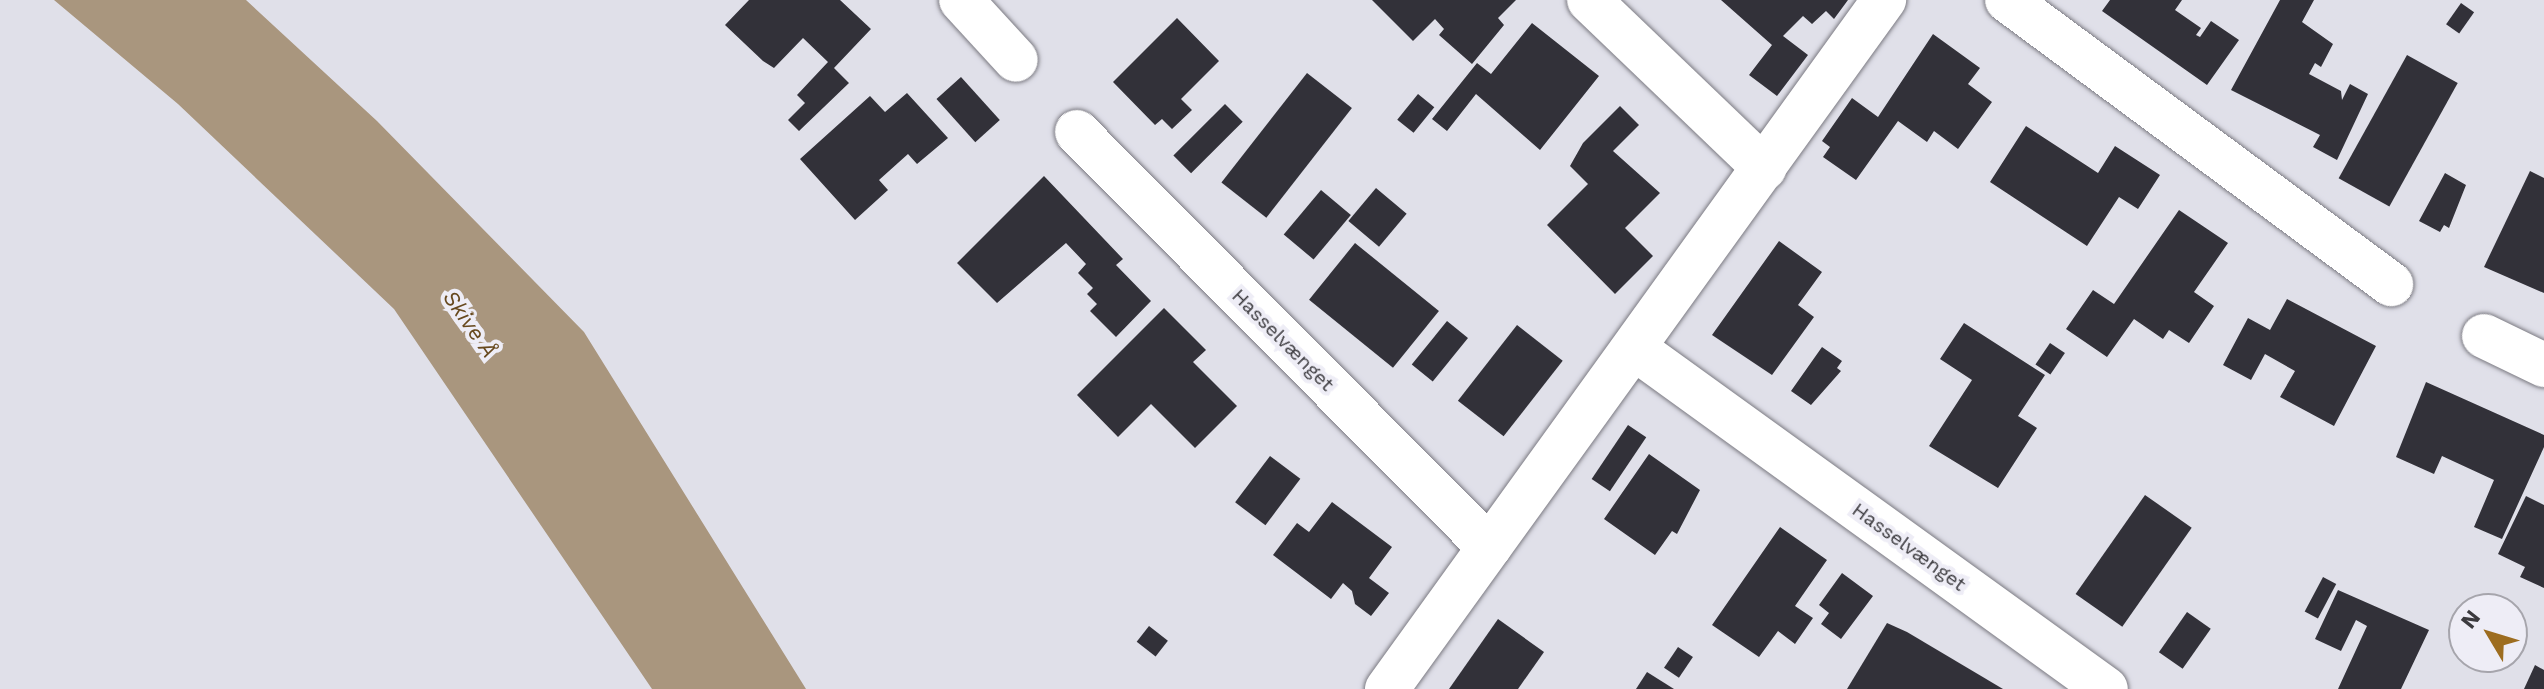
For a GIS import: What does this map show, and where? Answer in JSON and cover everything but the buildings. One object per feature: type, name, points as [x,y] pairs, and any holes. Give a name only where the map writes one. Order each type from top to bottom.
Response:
[{"type":"street","points":[[961,0],[1016,60]]},
{"type":"street","points":[[1589,0],[1764,168]]},
{"type":"street","points":[[1387,689],[1884,0]]},
{"type":"street","points":[[2007,0],[2391,284]]},
{"type":"street","name":"Hasselvænget","points":[[1077,132],[1489,547]]},
{"type":"street","points":[[2484,336],[2544,365]]},
{"type":"street","name":"Hasselvænget","points":[[1634,348],[2106,689]]},
{"type":"water","name":"Skive Å","points":[[54,0],[246,0],[377,121],[584,332],[806,689],[652,689],[394,309],[178,104]]}]
